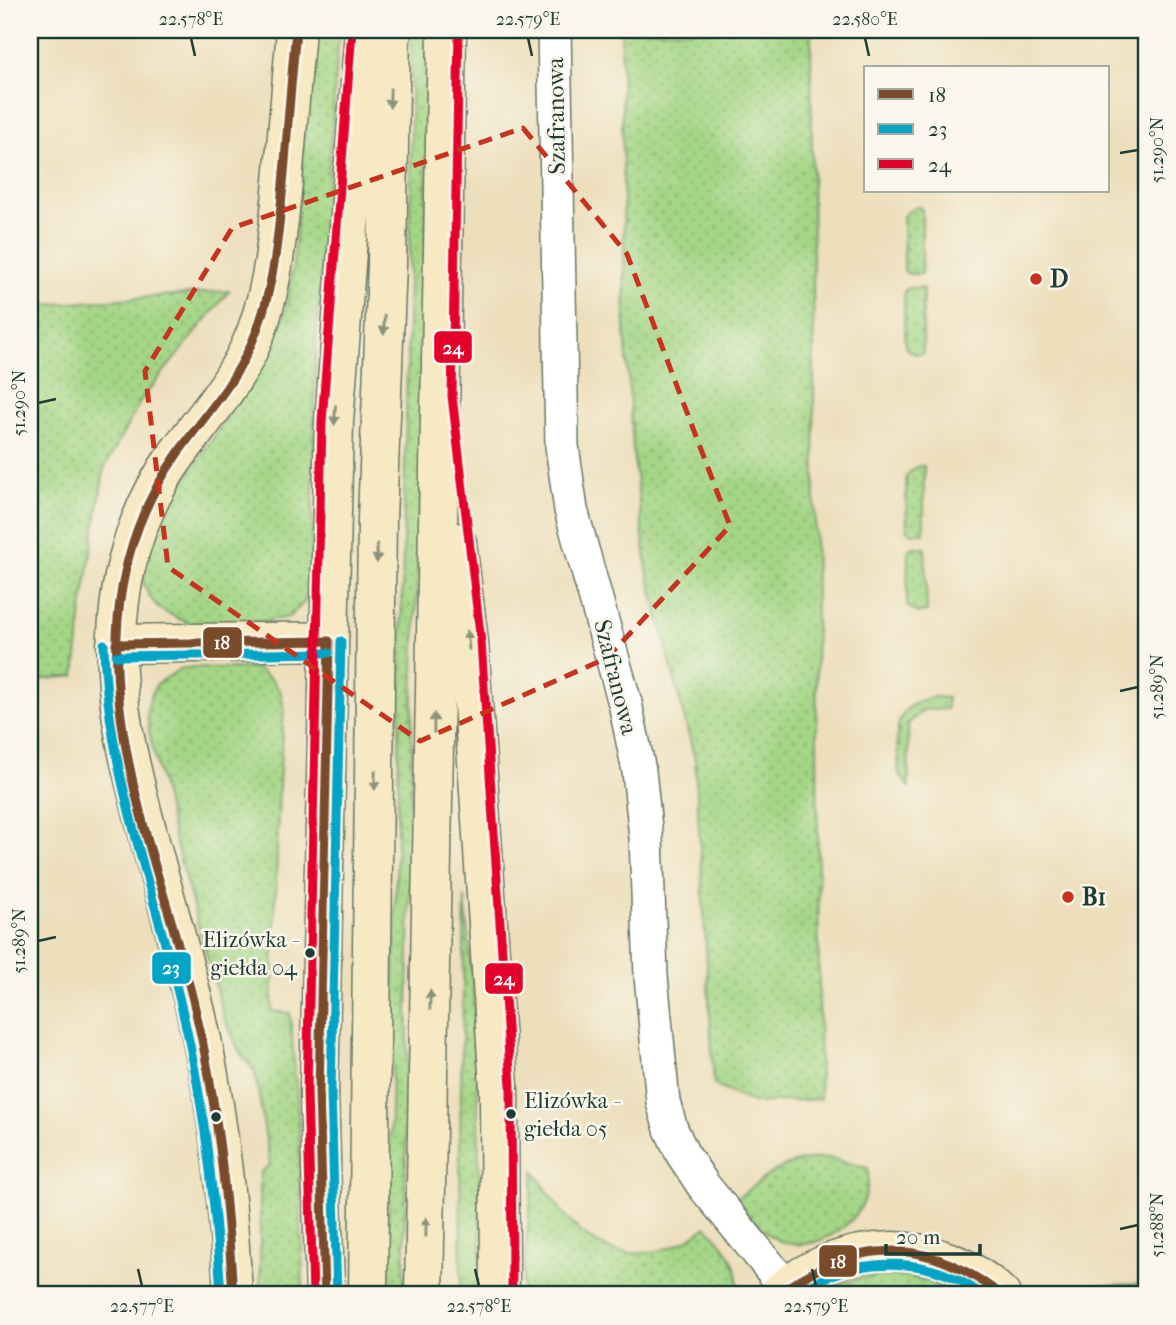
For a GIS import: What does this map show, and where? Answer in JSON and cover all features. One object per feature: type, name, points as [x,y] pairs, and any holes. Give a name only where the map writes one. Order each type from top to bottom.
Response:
[{"type":"main road","points":[[233,1295],[226,1191],[213,1097],[193,1001],[124,740],[117,687],[116,644],[123,580],[139,523],[176,457],[215,405],[248,352],[261,319],[276,249],[296,30]]},
{"type":"main road","points":[[325,1295],[319,1092],[334,422],[363,30]]},
{"type":"main road","points":[[368,1295],[377,519],[387,263],[391,30]]},
{"type":"main road","points":[[424,1295],[447,30]]},
{"type":"main road","points":[[440,397],[469,643],[499,1087],[500,1295]]},
{"type":"main road","points":[[116,644],[329,641]]},
{"type":"main road","points":[[782,1291],[812,1269],[835,1259],[884,1250],[914,1252],[942,1259],[969,1271],[1001,1295]]},
{"type":"street","name":"Szafranowa","points":[[554,30],[562,446],[572,510],[625,703],[639,771],[646,837],[651,976],[663,1101],[682,1153],[782,1291]]},
{"type":"highlighted area","points":[[523,128],[627,254],[730,526],[607,658],[420,741],[168,567],[145,371],[232,228]]},
{"type":"green space","points":[[313,30],[339,30],[316,345],[312,543],[314,584],[304,603],[289,617],[234,626],[187,623],[158,608],[150,597],[143,582],[147,555],[157,521],[267,357],[285,313],[293,266]]},
{"type":"green space","points":[[411,30],[428,30],[425,367],[412,725],[404,1295],[387,1295],[411,186]]},
{"type":"green space","points":[[621,30],[811,30],[820,1099],[753,1103],[714,1085],[695,760],[647,570],[633,450],[625,328]]},
{"type":"green space","points":[[912,208],[922,209],[922,274],[908,274],[904,270],[903,216]]},
{"type":"green space","points":[[908,288],[923,288],[923,354],[915,354],[905,348],[904,292]]},
{"type":"green space","points":[[229,291],[141,400],[104,469],[82,610],[75,676],[30,681],[30,306]]},
{"type":"green space","points":[[924,466],[924,533],[910,533],[907,529],[906,476],[916,467]]},
{"type":"green space","points":[[912,547],[925,548],[927,612],[918,613],[907,606],[908,551]]},
{"type":"green space","points":[[180,669],[257,669],[273,681],[281,693],[284,709],[272,1011],[290,1013],[299,1123],[303,1295],[260,1295],[260,1173],[270,1164],[255,1072],[240,1053],[224,1018],[174,838],[149,731],[147,712],[156,685]]},
{"type":"green space","points":[[934,697],[947,698],[947,709],[923,710],[908,724],[909,787],[899,775],[898,725],[909,708],[919,701]]},
{"type":"green space","points":[[465,896],[476,1026],[482,1295],[461,1295],[460,1137]]},
{"type":"green space","points":[[829,1158],[868,1168],[868,1182],[864,1200],[855,1215],[847,1224],[824,1239],[798,1244],[774,1238],[735,1200],[788,1165]]},
{"type":"green space","points":[[534,1171],[577,1229],[599,1244],[615,1250],[647,1253],[663,1250],[693,1236],[706,1226],[726,1249],[735,1265],[738,1284],[736,1295],[521,1295]]},
{"type":"green space","points":[[891,1274],[935,1283],[960,1295],[817,1295],[852,1280]]},
{"type":"green space","points":[[1146,1284],[1146,1295],[1082,1295],[1074,1286]]},
{"type":"transit line","name":"18","points":[[233,1295],[228,1221],[209,1073],[193,1000],[129,764],[117,667],[118,619],[130,553],[145,511],[178,453],[242,363],[265,305],[278,234],[296,30]]},
{"type":"transit line","name":"24","points":[[313,1295],[307,1092],[322,422],[352,30]]},
{"type":"transit line","name":"24","points":[[459,30],[452,396],[481,642],[511,1086],[512,1295]]},
{"type":"transit line","name":"18","points":[[116,644],[329,641]]},
{"type":"transit line","name":"18","points":[[325,1295],[319,1092],[329,641]]},
{"type":"transit line","name":"23","points":[[337,1295],[331,1092],[341,641]]},
{"type":"transit line","name":"23","points":[[104,644],[107,690],[122,780],[169,957],[196,1074],[212,1184],[221,1295]]},
{"type":"transit line","name":"23","points":[[116,656],[329,653]]},
{"type":"transit line","name":"18","points":[[777,1295],[806,1276],[834,1263],[862,1254],[889,1251],[917,1254],[945,1262],[973,1275],[1001,1295]]},
{"type":"transit line","name":"23","points":[[797,1295],[841,1272],[890,1264],[938,1272],[961,1281],[982,1295]]},
{"type":"place","name":"D","points":[[1036,279]]},
{"type":"place","name":"B1","points":[[1068,897]]},
{"type":"place","name":"Elizówka - giełda 04","points":[[310,953]]},
{"type":"place","name":"Elizówka - giełda 05","points":[[511,1114]]}]
